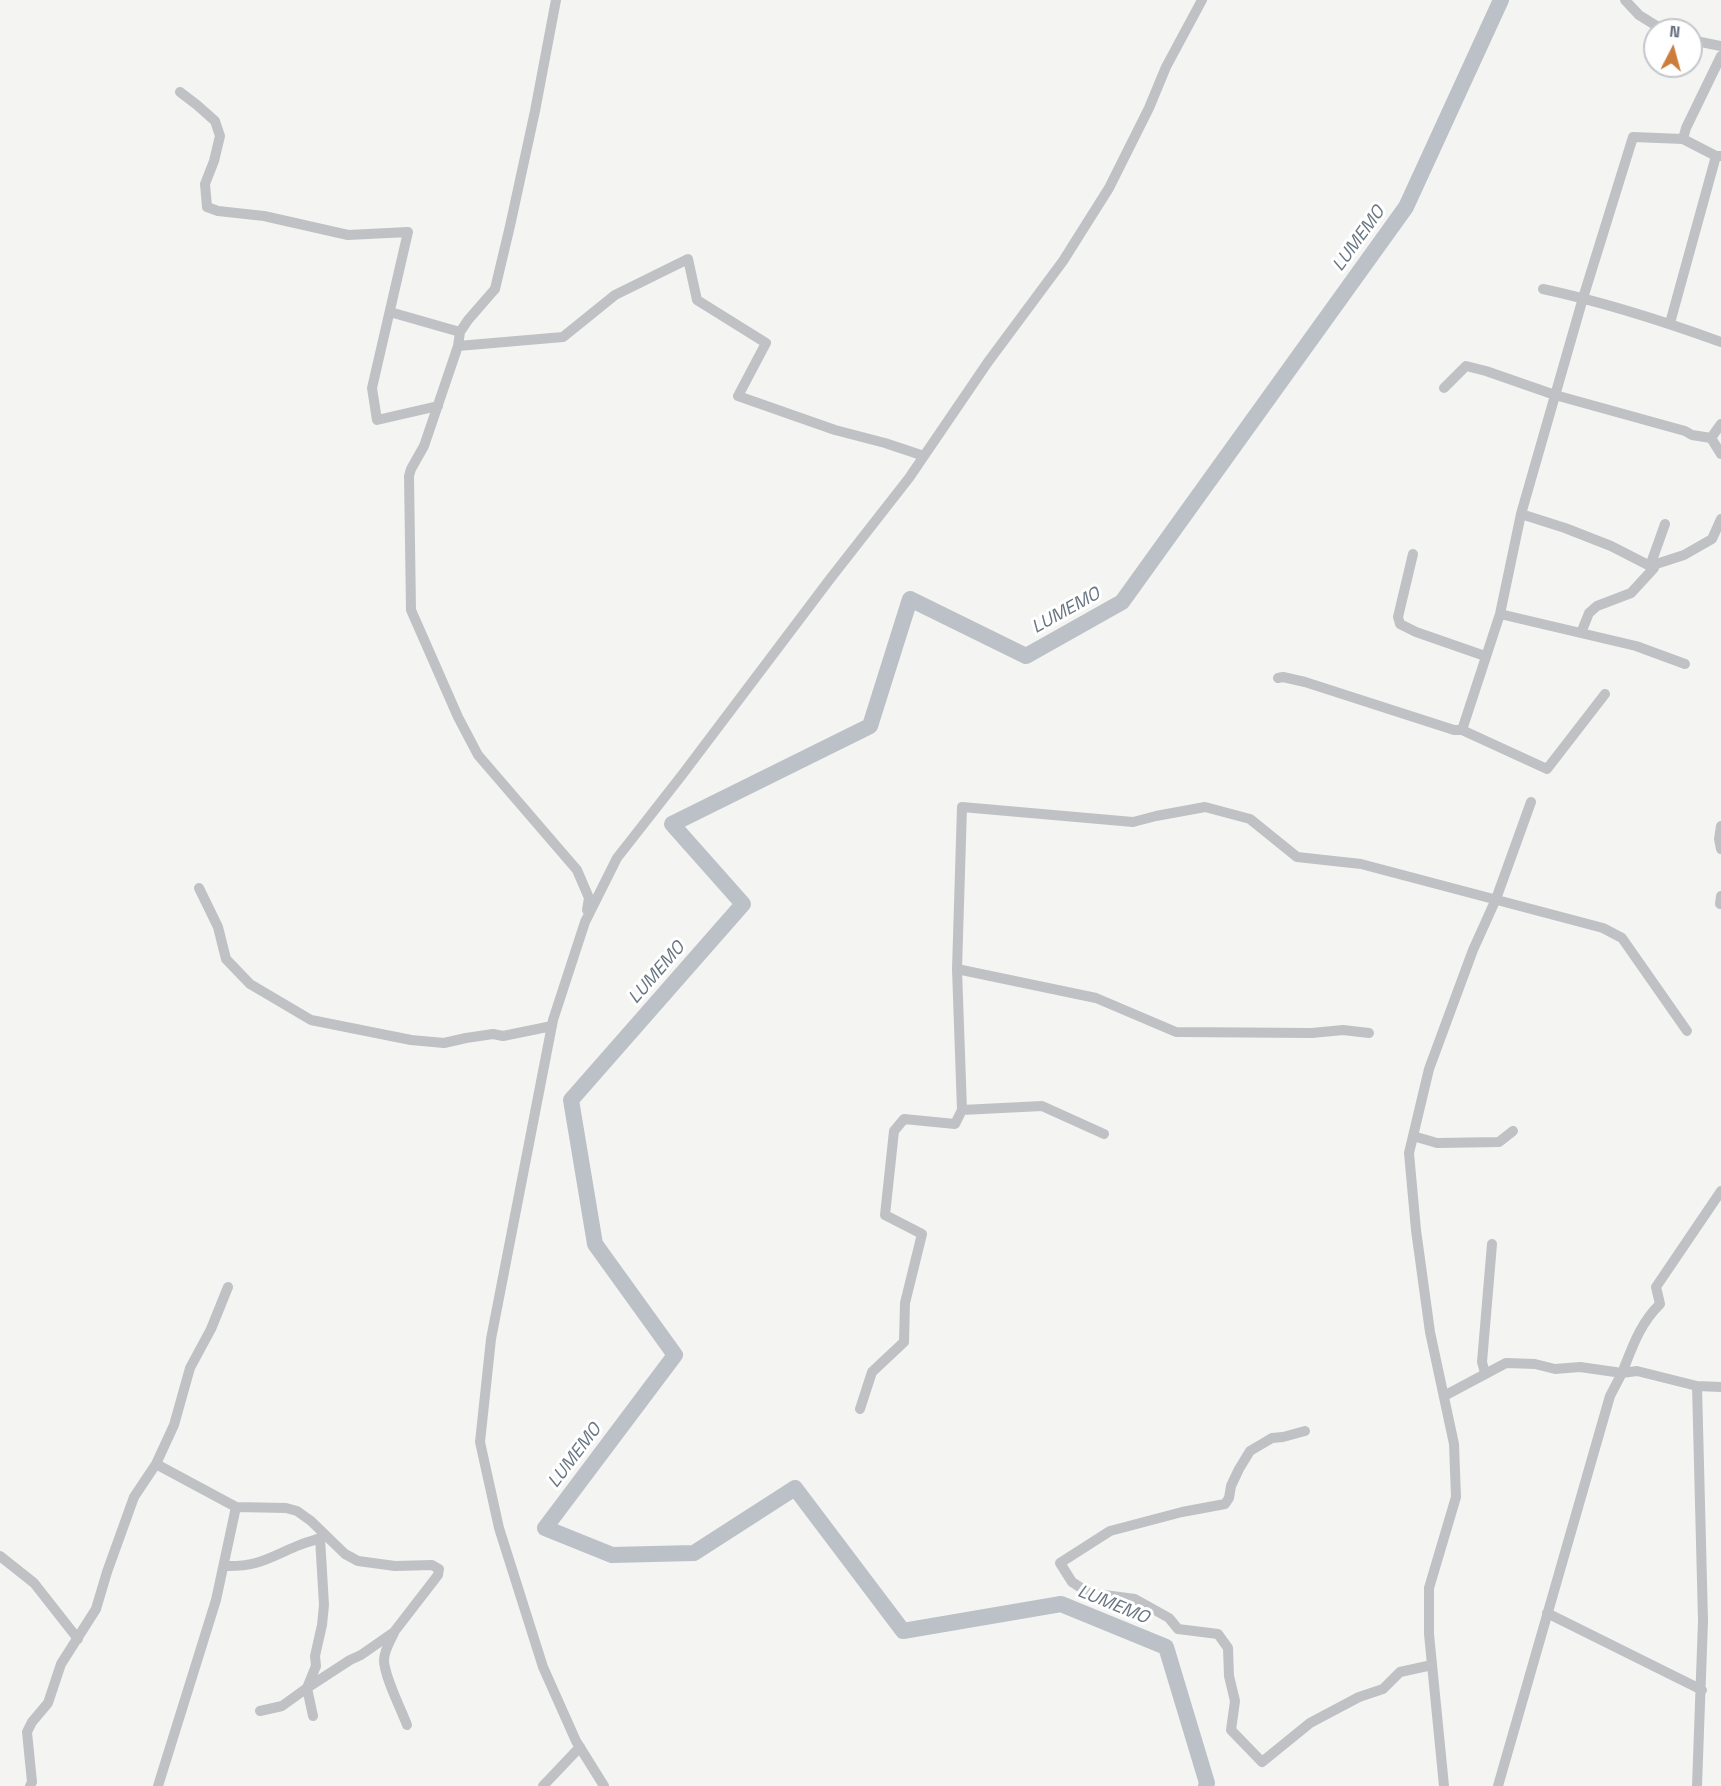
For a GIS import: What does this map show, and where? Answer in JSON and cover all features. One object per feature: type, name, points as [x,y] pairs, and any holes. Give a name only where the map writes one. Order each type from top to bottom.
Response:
[{"type":"street","points":[[556,0],[533,121],[495,289],[468,320],[460,333],[458,346],[424,446],[409,476],[411,610],[458,717],[478,755],[577,870],[589,898],[585,922],[552,1026],[491,1339],[480,1442],[499,1528],[543,1667],[580,1747],[603,1786]]},
{"type":"street","points":[[585,922],[617,858],[909,478],[988,362],[1063,261],[1109,188],[1149,108],[1166,67],[1202,0]]},
{"type":"street","points":[[1625,0],[1644,18]]},
{"type":"street","points":[[1703,42],[1721,46]]},
{"type":"street","points":[[1683,139],[1686,128],[1721,56]]},
{"type":"street","points":[[180,92],[214,121],[220,136],[205,184],[207,207],[218,211],[264,216],[348,235],[408,232],[372,388],[377,420],[438,406]]},
{"type":"street","points":[[1462,730],[1500,614],[1521,514],[1583,298],[1633,137],[1683,139],[1718,156],[1670,324]]},
{"type":"street","points":[[458,346],[563,337],[615,295],[688,260],[697,300],[766,343],[738,396],[835,430],[924,456]]},
{"type":"street","points":[[1543,289],[1583,298],[1721,342]]},
{"type":"street","points":[[390,312],[460,333]]},
{"type":"street","points":[[1444,388],[1466,366],[1486,370],[1555,395],[1692,435],[1711,438],[1721,454]]},
{"type":"street","points":[[1711,438],[1721,424]]},
{"type":"street","points":[[1521,514],[1611,546],[1654,568],[1631,593],[1597,606],[1589,613],[1581,633]]},
{"type":"street","points":[[1650,566],[1684,555],[1712,539],[1721,519]]},
{"type":"street","points":[[1650,566],[1665,524]]},
{"type":"street","points":[[1413,554],[1398,617],[1400,624],[1416,632],[1485,656]]},
{"type":"street","points":[[1500,614],[1636,646],[1685,664]]},
{"type":"street","points":[[1278,678],[1305,682],[1454,730],[1462,730],[1547,769],[1605,694]]},
{"type":"street","points":[[1444,1786],[1429,1634],[1429,1588],[1456,1497],[1454,1444],[1430,1332],[1416,1230],[1409,1153],[1429,1069],[1473,950],[1496,899],[1530,802]]},
{"type":"street","points":[[860,1409],[872,1372],[904,1342],[905,1303],[922,1234],[885,1215],[894,1131],[904,1119],[955,1124],[962,1110],[957,969],[962,807],[973,810],[1133,822],[1205,807],[1250,819],[1297,857],[1361,864],[1603,928],[1622,938],[1687,1031]]},
{"type":"street","points":[[1721,826],[1719,839],[1721,849]]},
{"type":"street","points":[[199,888],[218,927],[226,959],[250,984],[311,1020],[411,1040],[444,1043],[493,1034],[502,1036],[552,1026]]},
{"type":"street","points":[[957,969],[1096,998],[1176,1032],[1312,1033],[1343,1030],[1369,1033]]},
{"type":"street","points":[[962,1110],[1042,1106],[1104,1134]]},
{"type":"street","points":[[1413,1136],[1437,1143],[1499,1142],[1513,1131]]},
{"type":"street","points":[[1498,1786],[1610,1396],[1641,1328],[1660,1304],[1656,1287],[1721,1191]]},
{"type":"street","points":[[1485,1373],[1482,1362],[1492,1244]]},
{"type":"street","points":[[30,1786],[32,1782],[27,1732],[32,1722],[48,1703],[61,1664],[96,1609],[134,1497],[156,1464],[174,1425],[190,1368],[211,1329],[228,1287]]},
{"type":"street","points":[[1444,1396],[1506,1363],[1535,1364],[1555,1369],[1580,1367],[1622,1373],[1636,1371],[1697,1386],[1721,1387]]},
{"type":"street","points":[[1697,1386],[1703,1621],[1697,1786]]},
{"type":"street","points":[[1305,1431],[1272,1438],[1250,1451],[1239,1469],[1225,1504],[1182,1512],[1110,1531],[1060,1563],[1072,1582],[1089,1593],[1135,1599],[1169,1618],[1178,1629],[1218,1634],[1228,1648],[1229,1676],[1235,1701],[1231,1730],[1262,1762],[1310,1723],[1359,1698],[1383,1689],[1400,1672],[1432,1665]]},
{"type":"street","points":[[156,1464],[236,1507],[297,1510],[312,1521],[322,1537],[358,1561],[395,1566],[432,1565],[439,1569],[438,1575],[394,1632],[384,1660],[388,1678],[407,1725]]},
{"type":"street","points":[[158,1786],[216,1599],[236,1507]]},
{"type":"street","points":[[224,1566],[259,1563],[322,1537]]},
{"type":"street","points":[[313,1716],[307,1688],[316,1666],[315,1656],[324,1605],[322,1537]]},
{"type":"street","points":[[0,1557],[34,1583],[78,1639]]},
{"type":"street","points":[[1547,1613],[1702,1690]]},
{"type":"street","points":[[260,1711],[282,1706],[394,1632]]},
{"type":"street","points":[[543,1786],[580,1747]]},
{"type":"waterway","name":"LUMEMO","points":[[1206,1786],[1166,1647],[1061,1604],[903,1631],[795,1488],[694,1553],[612,1555],[545,1528],[675,1355],[595,1244],[571,1100],[743,904],[672,824],[870,726],[910,599],[1026,656],[1122,602],[1406,207],[1501,0]]}]
